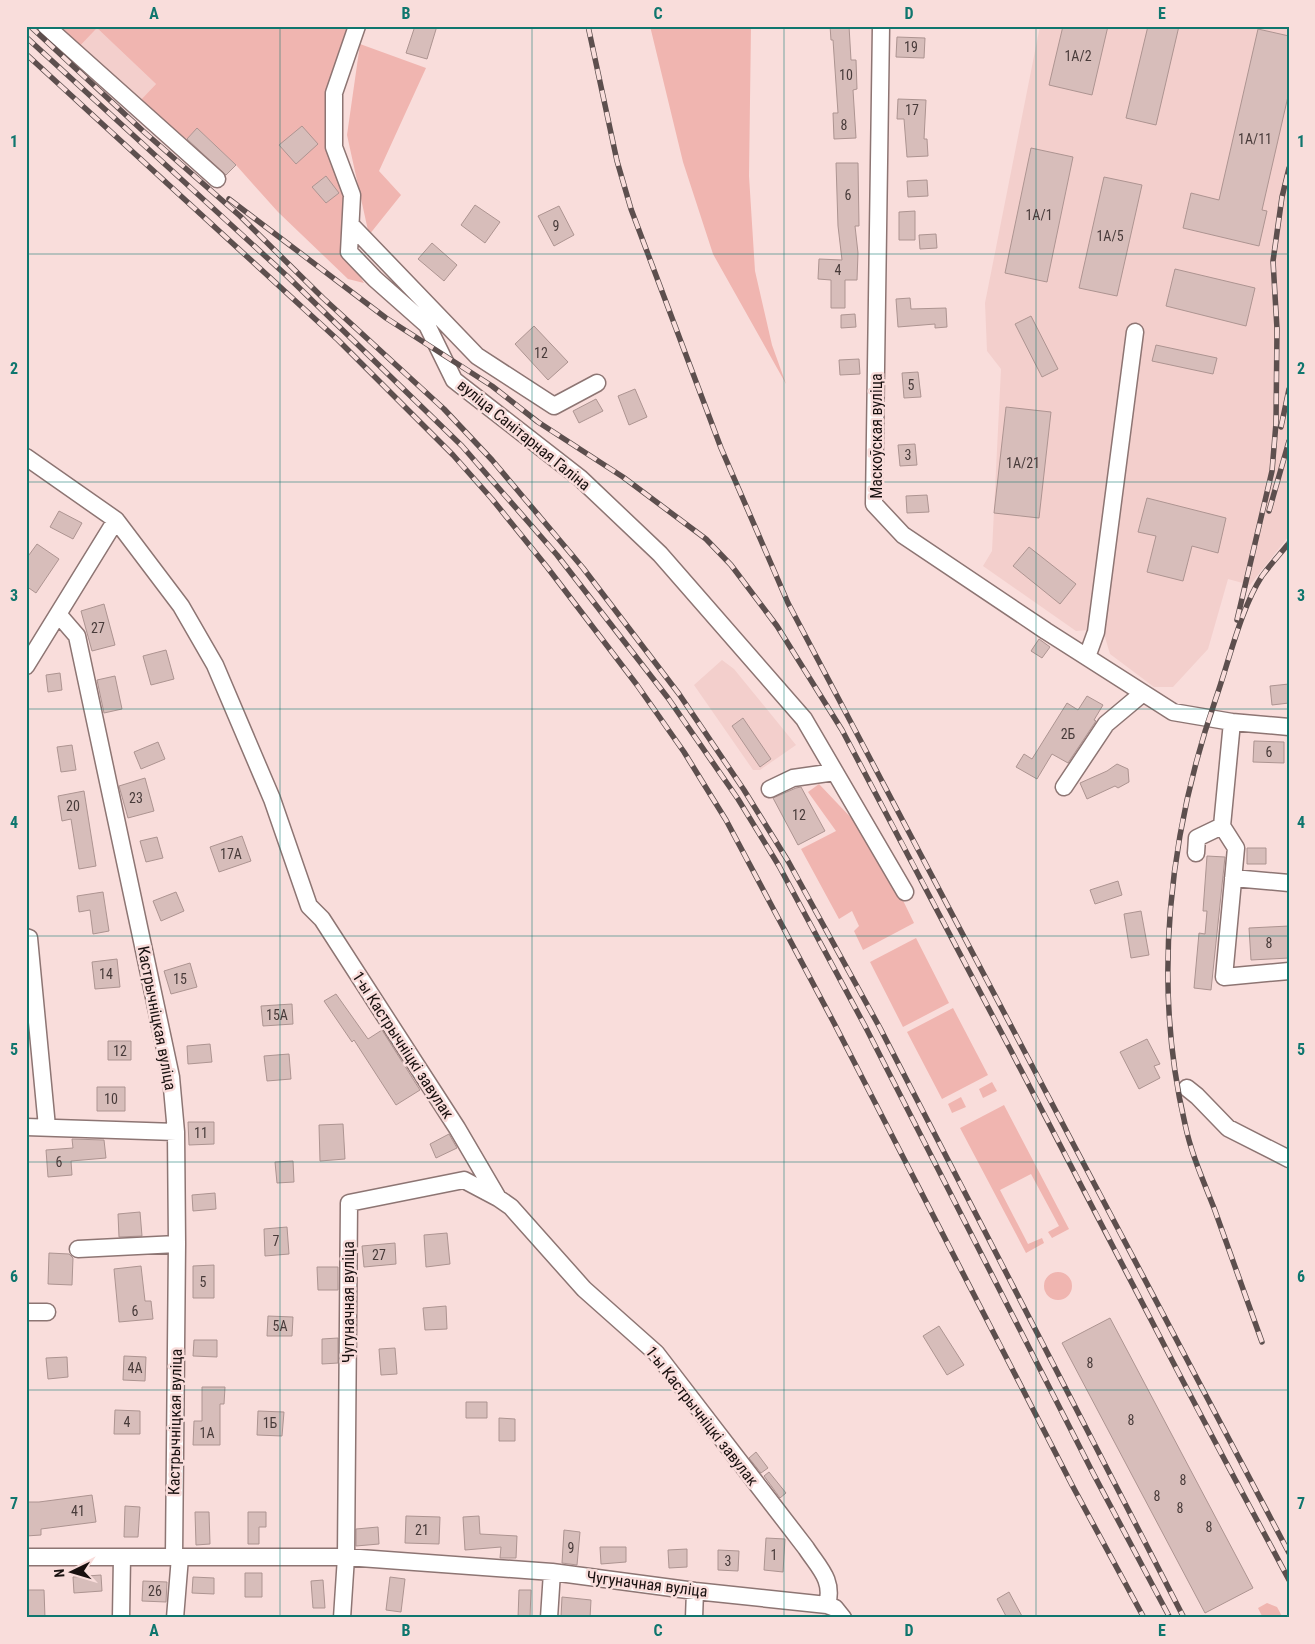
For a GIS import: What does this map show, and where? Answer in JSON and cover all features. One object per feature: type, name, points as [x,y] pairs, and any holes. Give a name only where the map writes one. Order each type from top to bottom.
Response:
[{"type":"street","points":[[46,26],[217,179]]},
{"type":"street","name":"вуліца Санітарная Галіна","points":[[357,26],[334,93],[334,147],[352,195],[349,252],[375,279],[428,324],[454,380],[580,478],[660,554],[804,719],[905,892]]},
{"type":"street","name":"Маскоўская вуліца","points":[[881,26],[874,504],[902,535],[1087,658],[1173,712],[1232,722],[1289,727]]},
{"type":"street","points":[[350,224],[477,356],[554,406],[597,383]]},
{"type":"street","points":[[1087,658],[1096,632],[1135,332]]},
{"type":"street","name":"1-ы Кастрычніцкі завулак","points":[[26,457],[116,520],[181,606],[215,665],[272,799],[309,906],[322,919],[457,1128],[498,1198],[511,1207],[584,1289],[656,1353],[806,1548],[827,1579],[830,1589],[827,1605]]},
{"type":"street","points":[[26,666],[116,520]]},
{"type":"street","name":"Кастрычніцкая вуліца","points":[[58,614],[77,636],[171,1077],[176,1132],[177,1244],[177,1556],[175,1618]]},
{"type":"street","points":[[1064,787],[1106,724],[1143,693]]},
{"type":"street","points":[[1232,722],[1222,826],[1236,848],[1224,977],[1289,971]]},
{"type":"street","points":[[770,789],[793,778],[835,772]]},
{"type":"street","points":[[1196,853],[1197,838],[1222,826]]},
{"type":"street","points":[[1233,878],[1289,883]]},
{"type":"street","points":[[26,937],[29,938],[47,1127]]},
{"type":"street","points":[[1187,1088],[1228,1128],[1289,1158]]},
{"type":"street","points":[[26,1127],[176,1132]]},
{"type":"street","name":"Чугуначная вуліца","points":[[346,1557],[349,1203],[464,1180],[498,1198]]},
{"type":"street","points":[[78,1249],[177,1244]]},
{"type":"street","points":[[26,1312],[47,1312]]},
{"type":"street","name":"Чугуначная вуліца","points":[[26,1557],[346,1557],[552,1572],[695,1591],[827,1605]]},
{"type":"street","points":[[121,1618],[122,1557]]},
{"type":"street","points":[[342,1618],[346,1557]]},
{"type":"street","points":[[549,1618],[552,1572]]},
{"type":"street","points":[[694,1618],[695,1591]]},
{"type":"street","points":[[827,1605],[834,1608],[843,1618]]},
{"type":"shaded area","points":[[53,26],[349,26],[327,92],[347,197],[343,247],[364,283],[348,279],[278,212],[236,165],[197,128],[187,139],[137,104],[156,84],[97,28],[77,49]]},
{"type":"shaded area","points":[[650,26],[751,26],[749,176],[755,271],[772,345],[786,384],[713,254],[683,162]]},
{"type":"shaded area","points":[[1040,26],[1289,26],[1289,536],[1250,585],[1228,579],[1208,649],[1173,687],[1154,687],[1110,654],[1104,634],[1088,630],[1076,631],[983,566],[992,551],[1001,369],[987,351],[985,303]]},
{"type":"shaded area","points":[[97,28],[156,84],[137,104],[77,49]]},
{"type":"shaded area","points":[[360,44],[426,68],[379,171],[401,195],[369,235],[347,135]]},
{"type":"shaded area","points":[[722,660],[734,669],[796,745],[760,770],[753,770],[694,685]]},
{"type":"shaded area","points":[[819,784],[875,843],[914,923],[863,950],[854,931],[859,926],[852,911],[839,919],[801,849],[836,831],[808,792]]},
{"type":"shaded area","points":[[916,938],[949,1003],[903,1027],[870,962]]},
{"type":"shaded area","points":[[953,1008],[988,1075],[942,1099],[907,1032]]},
{"type":"shaded area","points":[[992,1082],[997,1091],[983,1098],[979,1089]]},
{"type":"shaded area","points":[[961,1097],[966,1107],[952,1113],[948,1104]]},
{"type":"shaded area","points":[[1004,1105],[1069,1229],[1052,1238],[1048,1232],[1059,1226],[1031,1174],[1000,1190],[1028,1244],[1042,1238],[1044,1243],[1026,1253],[960,1128]]},
{"type":"shaded area","points":[[1058,1272],[1068,1276],[1072,1286],[1068,1296],[1058,1300],[1048,1296],[1044,1286],[1048,1276]]},
{"type":"shaded area","points":[[1267,1603],[1277,1607],[1283,1618],[1263,1618],[1258,1608]]},
{"type":"building","points":[[415,26],[437,26],[427,59],[406,53]]},
{"type":"building","points":[[830,26],[849,26],[851,60],[856,60],[857,89],[853,90],[856,138],[834,139],[833,113],[838,113],[833,40],[831,40]]},
{"type":"building","points":[[1063,26],[1108,26],[1092,95],[1049,85]]},
{"type":"building","points":[[1148,26],[1179,26],[1156,125],[1126,118]]},
{"type":"building","points":[[1258,29],[1289,36],[1289,92],[1262,210],[1267,211],[1259,246],[1183,228],[1191,193],[1219,200]]},
{"type":"building","points":[[897,37],[925,38],[924,58],[896,57]]},
{"type":"building","points":[[898,99],[926,100],[924,139],[927,139],[928,156],[907,157],[904,119],[897,119]]},
{"type":"building","points":[[302,126],[318,144],[296,164],[279,145]]},
{"type":"building","points":[[197,128],[236,165],[226,175],[187,139]]},
{"type":"building","points":[[1031,148],[1073,157],[1047,282],[1005,273]]},
{"type":"building","points":[[836,163],[858,163],[859,226],[855,226],[858,253],[857,280],[845,280],[845,308],[831,308],[831,280],[818,279],[819,259],[842,260],[838,226]]},
{"type":"building","points":[[326,176],[339,193],[326,203],[312,187]]},
{"type":"building","points":[[1104,177],[1142,185],[1117,296],[1079,288]]},
{"type":"building","points":[[927,180],[928,196],[908,197],[907,181]]},
{"type":"building","points":[[475,205],[500,222],[485,243],[461,225]]},
{"type":"building","points":[[559,206],[574,235],[554,246],[538,216]]},
{"type":"building","points":[[915,211],[915,240],[899,240],[899,212]]},
{"type":"building","points":[[936,234],[937,248],[920,249],[919,235]]},
{"type":"building","points":[[432,243],[457,265],[444,281],[418,259]]},
{"type":"building","points":[[1175,269],[1255,288],[1246,326],[1166,306]]},
{"type":"building","points":[[910,298],[911,309],[946,308],[947,327],[935,328],[935,324],[898,327],[896,299]]},
{"type":"building","points":[[855,314],[856,327],[841,328],[841,315]]},
{"type":"building","points":[[1031,316],[1058,369],[1042,377],[1015,324]]},
{"type":"building","points":[[534,326],[568,362],[548,380],[515,344]]},
{"type":"building","points":[[1156,345],[1217,358],[1213,374],[1152,361]]},
{"type":"building","points":[[859,359],[860,374],[840,375],[839,360]]},
{"type":"building","points":[[918,372],[921,397],[904,398],[902,373]]},
{"type":"building","points":[[635,389],[647,417],[629,425],[618,396]]},
{"type":"building","points":[[596,399],[603,411],[579,423],[573,411]]},
{"type":"building","points":[[1006,407],[1051,412],[1039,518],[994,513]]},
{"type":"building","points":[[915,444],[917,465],[900,466],[898,445]]},
{"type":"building","points":[[927,495],[929,512],[907,513],[906,496]]},
{"type":"building","points":[[1147,498],[1226,518],[1218,553],[1192,546],[1183,581],[1147,572],[1156,536],[1138,532]]},
{"type":"building","points":[[59,511],[82,523],[73,539],[50,527]]},
{"type":"building","points":[[37,544],[59,559],[36,593],[26,586],[26,559]]},
{"type":"building","points":[[1029,547],[1076,584],[1060,604],[1013,566]]},
{"type":"building","points":[[104,604],[115,645],[92,651],[81,611]]},
{"type":"building","points":[[1039,639],[1050,647],[1042,658],[1031,651]]},
{"type":"building","points":[[166,650],[174,679],[151,685],[143,656]]},
{"type":"building","points":[[60,673],[62,690],[48,692],[46,675]]},
{"type":"building","points":[[115,676],[122,709],[104,713],[97,680]]},
{"type":"building","points":[[1289,684],[1289,703],[1272,705],[1270,686]]},
{"type":"building","points":[[1087,696],[1103,705],[1094,720],[1096,721],[1068,763],[1052,754],[1037,779],[1016,767],[1024,754],[1032,759],[1067,703],[1078,710]]},
{"type":"building","points":[[743,718],[771,759],[760,767],[732,726]]},
{"type":"building","points":[[1254,741],[1284,742],[1284,763],[1253,762]]},
{"type":"building","points":[[158,742],[165,759],[141,769],[134,752]]},
{"type":"building","points":[[72,745],[76,770],[61,772],[57,747]]},
{"type":"building","points":[[1117,764],[1128,769],[1129,782],[1118,788],[1115,786],[1087,799],[1080,783],[1107,771]]},
{"type":"building","points":[[145,778],[154,811],[128,818],[119,786]]},
{"type":"building","points":[[801,787],[825,831],[798,845],[773,798]]},
{"type":"building","points":[[84,791],[96,866],[79,869],[71,819],[62,821],[58,796]]},
{"type":"building","points":[[242,836],[251,861],[219,872],[210,847]]},
{"type":"building","points":[[157,837],[163,858],[146,862],[140,841]]},
{"type":"building","points":[[1247,848],[1266,848],[1266,864],[1247,864]]},
{"type":"building","points":[[1207,856],[1225,857],[1211,990],[1194,988],[1199,933],[1205,934],[1207,911],[1203,911]]},
{"type":"building","points":[[1118,881],[1122,895],[1095,904],[1090,890]]},
{"type":"building","points":[[103,892],[109,931],[93,934],[90,910],[79,912],[77,896]]},
{"type":"building","points":[[176,892],[184,911],[161,921],[153,901]]},
{"type":"building","points":[[1141,911],[1149,955],[1131,958],[1124,914]]},
{"type":"building","points":[[1289,926],[1289,958],[1251,960],[1249,928]]},
{"type":"building","points":[[117,959],[120,987],[95,989],[92,962]]},
{"type":"building","points":[[190,963],[197,987],[171,994],[164,971]]},
{"type":"building","points":[[336,994],[368,1039],[382,1030],[420,1090],[396,1105],[354,1040],[352,1042],[324,1001]]},
{"type":"building","points":[[292,1004],[293,1024],[263,1026],[261,1006]]},
{"type":"building","points":[[1147,1039],[1160,1064],[1154,1066],[1160,1078],[1139,1089],[1120,1052]]},
{"type":"building","points":[[108,1041],[131,1041],[131,1060],[108,1060]]},
{"type":"building","points":[[210,1044],[212,1062],[188,1064],[187,1046]]},
{"type":"building","points":[[289,1054],[291,1079],[267,1081],[264,1056]]},
{"type":"building","points":[[97,1087],[125,1087],[125,1111],[97,1111]]},
{"type":"building","points":[[188,1122],[214,1122],[214,1144],[189,1145]]},
{"type":"building","points":[[343,1124],[345,1159],[320,1161],[319,1125]]},
{"type":"building","points":[[449,1134],[457,1148],[436,1158],[430,1144]]},
{"type":"building","points":[[72,1139],[104,1140],[106,1158],[71,1161],[72,1175],[48,1177],[46,1150],[73,1148]]},
{"type":"building","points":[[293,1161],[294,1182],[277,1183],[275,1162]]},
{"type":"building","points":[[215,1193],[216,1209],[193,1211],[192,1195]]},
{"type":"building","points":[[140,1212],[142,1236],[119,1237],[118,1214]]},
{"type":"building","points":[[287,1227],[289,1254],[265,1256],[264,1229]]},
{"type":"building","points":[[447,1233],[450,1264],[426,1267],[424,1235]]},
{"type":"building","points":[[395,1243],[396,1264],[364,1267],[362,1246]]},
{"type":"building","points":[[49,1253],[69,1254],[73,1258],[72,1285],[48,1284]]},
{"type":"building","points":[[214,1265],[214,1298],[193,1298],[193,1266]]},
{"type":"building","points":[[141,1266],[145,1301],[151,1301],[153,1319],[119,1322],[114,1269]]},
{"type":"building","points":[[317,1267],[338,1267],[338,1290],[318,1290]]},
{"type":"building","points":[[446,1306],[447,1329],[425,1330],[423,1308]]},
{"type":"building","points":[[268,1316],[293,1317],[292,1336],[267,1336]]},
{"type":"building","points":[[1110,1318],[1253,1588],[1205,1613],[1062,1343]]},
{"type":"building","points":[[939,1326],[964,1365],[947,1375],[923,1336]]},
{"type":"building","points":[[338,1338],[338,1363],[322,1364],[322,1339]]},
{"type":"building","points":[[194,1340],[217,1340],[217,1357],[193,1356]]},
{"type":"building","points":[[395,1348],[397,1374],[381,1375],[379,1349]]},
{"type":"building","points":[[124,1356],[146,1357],[145,1381],[123,1380]]},
{"type":"building","points":[[67,1357],[68,1377],[48,1379],[46,1358]]},
{"type":"building","points":[[202,1387],[225,1387],[224,1404],[220,1404],[220,1445],[193,1445],[194,1421],[202,1421]]},
{"type":"building","points":[[466,1402],[487,1402],[487,1418],[466,1418]]},
{"type":"building","points":[[115,1410],[140,1411],[140,1434],[114,1434]]},
{"type":"building","points":[[258,1411],[284,1412],[282,1436],[257,1435]]},
{"type":"building","points":[[499,1418],[515,1419],[515,1441],[499,1441]]},
{"type":"building","points":[[756,1452],[768,1468],[761,1473],[749,1458]]},
{"type":"building","points":[[769,1472],[786,1493],[780,1498],[764,1476]]},
{"type":"building","points":[[92,1495],[96,1522],[41,1529],[41,1535],[26,1536],[26,1502]]},
{"type":"building","points":[[125,1506],[140,1507],[138,1537],[124,1537]]},
{"type":"building","points":[[195,1512],[209,1512],[210,1544],[196,1545]]},
{"type":"building","points":[[248,1512],[266,1512],[266,1527],[259,1527],[259,1544],[248,1544]]},
{"type":"building","points":[[406,1516],[440,1517],[439,1544],[405,1543]]},
{"type":"building","points":[[479,1516],[480,1534],[517,1536],[516,1558],[500,1558],[501,1547],[465,1550],[463,1517]]},
{"type":"building","points":[[378,1527],[379,1544],[356,1546],[356,1529]]},
{"type":"building","points":[[564,1530],[580,1532],[577,1565],[562,1563]]},
{"type":"building","points":[[766,1538],[785,1539],[783,1572],[764,1570]]},
{"type":"building","points":[[600,1547],[626,1547],[626,1562],[601,1564]]},
{"type":"building","points":[[687,1549],[687,1567],[669,1568],[668,1550]]},
{"type":"building","points":[[718,1550],[739,1551],[738,1571],[718,1570]]},
{"type":"building","points":[[245,1573],[262,1573],[262,1597],[245,1597]]},
{"type":"building","points":[[101,1575],[102,1591],[74,1593],[73,1577]]},
{"type":"building","points":[[193,1577],[214,1578],[214,1594],[192,1593]]},
{"type":"building","points":[[390,1577],[405,1579],[401,1612],[386,1610]]},
{"type":"building","points":[[323,1580],[325,1608],[313,1608],[311,1581]]},
{"type":"building","points":[[143,1581],[167,1582],[166,1602],[142,1601]]},
{"type":"building","points":[[26,1590],[44,1590],[45,1618],[26,1618]]},
{"type":"building","points":[[519,1590],[531,1590],[530,1618],[518,1618]]},
{"type":"building","points":[[1009,1592],[1023,1618],[1007,1618],[997,1599]]},
{"type":"building","points":[[562,1597],[591,1600],[590,1618],[561,1617]]},
{"type":"railway","points":[[30,26],[143,131],[240,216],[323,298],[444,409],[492,460],[583,568],[679,694],[744,790],[788,861],[880,1028],[1184,1618]]},
{"type":"railway","points":[[588,26],[617,161],[631,209],[721,448],[788,603],[1289,1553]]},
{"type":"railway","points":[[26,37],[287,276],[462,446],[557,555],[668,698],[738,799],[779,866],[865,1026],[1094,1475],[1170,1618]]},
{"type":"railway","points":[[26,54],[338,340],[453,455],[492,499],[547,567],[637,685],[684,752],[726,820],[834,1023],[1072,1485],[1144,1618]]},
{"type":"railway","points":[[1237,620],[1272,471],[1276,423],[1277,329],[1273,261],[1282,197],[1289,168]]},
{"type":"railway","points":[[229,199],[386,318],[492,386],[538,422],[623,477],[706,539],[731,565],[777,626],[842,730],[1289,1580]]},
{"type":"railway","points":[[1281,427],[1289,389]]},
{"type":"railway","points":[[1269,511],[1289,441]]},
{"type":"railway","points":[[1262,1342],[1198,1166],[1185,1124],[1175,1071],[1169,1017],[1168,963],[1170,909],[1177,855],[1200,749],[1248,603],[1262,576],[1289,543]]}]
